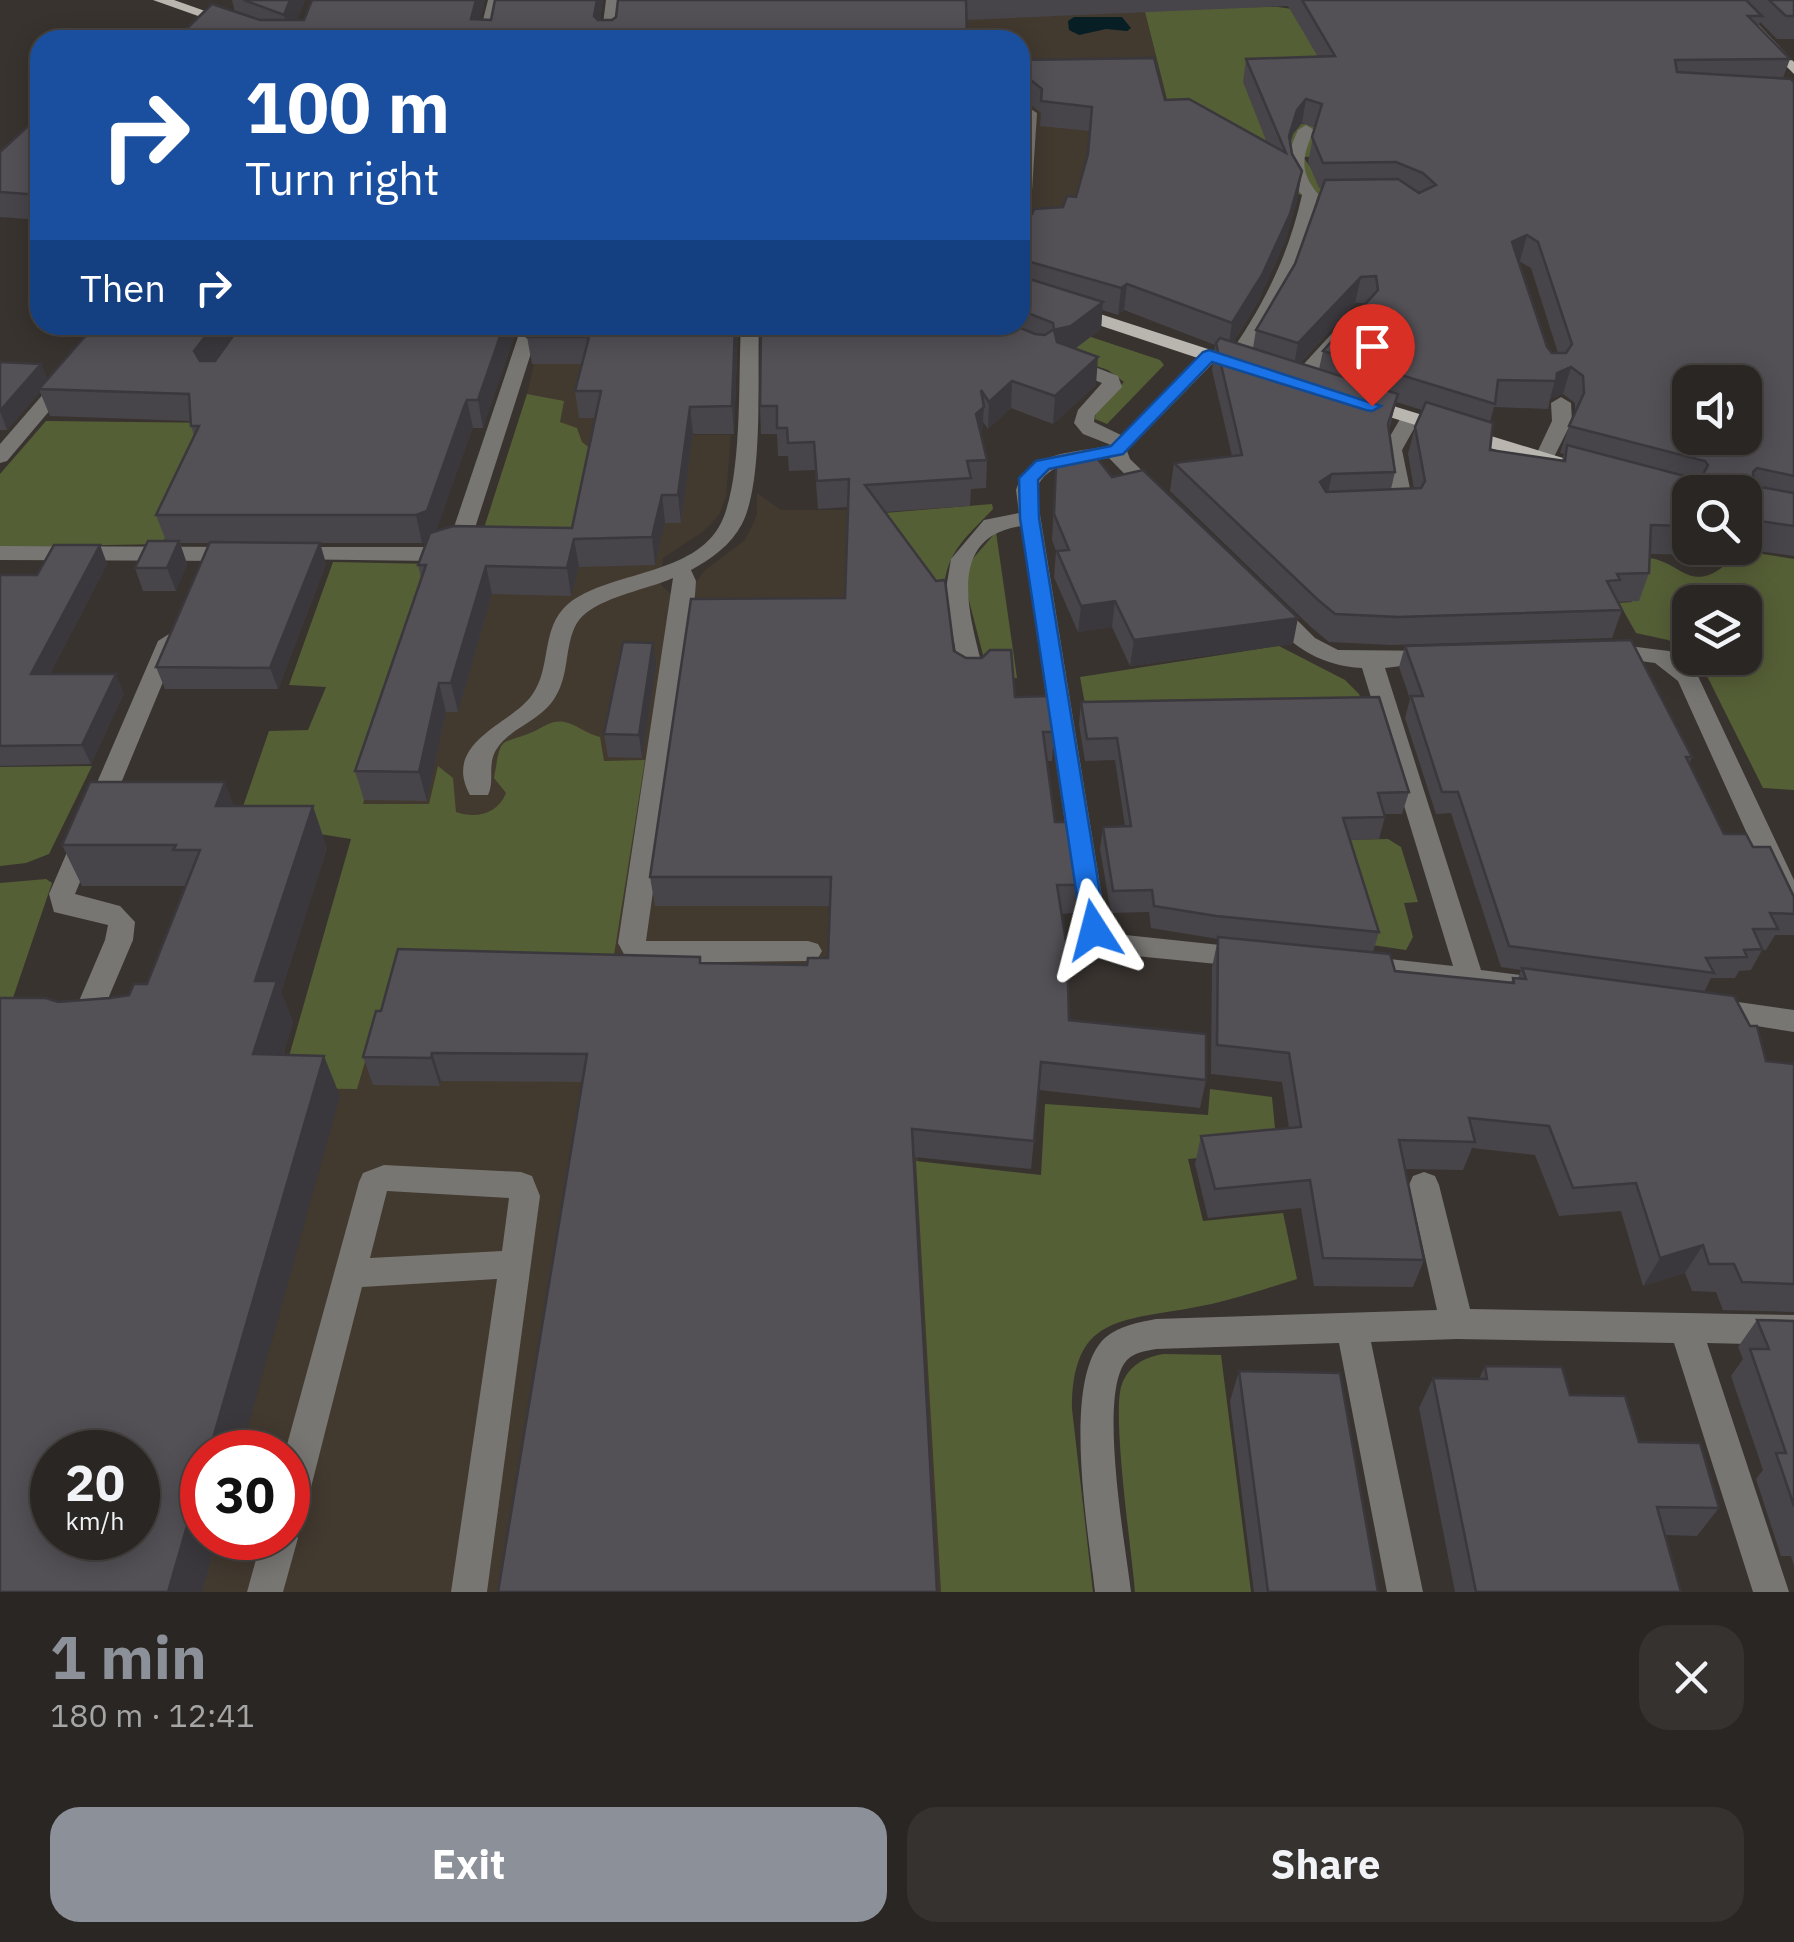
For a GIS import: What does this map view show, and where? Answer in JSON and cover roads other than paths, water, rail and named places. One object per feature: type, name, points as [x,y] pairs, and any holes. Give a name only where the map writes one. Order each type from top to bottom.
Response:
[{"type":"main road","points":[[160,0],[250,30]]},
{"type":"main road","points":[[1727,0],[1787,55],[1794,70]]},
{"type":"main road","points":[[1030,296],[1209,356],[1590,473]]},
{"type":"street","points":[[487,30],[494,0]]},
{"type":"street","points":[[609,30],[613,0]]},
{"type":"street","points":[[1306,130],[1294,174],[1296,183],[1310,197],[1330,197]]},
{"type":"street","points":[[1232,363],[1251,340],[1272,300],[1310,197]]},
{"type":"street","points":[[1298,383],[1364,310]]},
{"type":"street","points":[[0,457],[104,335]]},
{"type":"street","points":[[0,553],[203,562],[425,554],[449,546],[463,531],[527,335]]},
{"type":"street","points":[[479,789],[477,765],[491,741],[504,726],[543,699],[572,613],[586,603],[678,566],[720,538],[736,513],[749,335]]},
{"type":"street","points":[[1209,356],[1120,446],[1037,468],[1026,484],[1096,935],[1114,944],[1272,958]]},
{"type":"street","points":[[1063,361],[1111,380],[1110,389],[1085,414],[1084,422],[1090,430],[1120,446]]},
{"type":"street","points":[[1544,459],[1562,421],[1561,403]]},
{"type":"street","points":[[1370,511],[1404,510],[1392,450],[1410,418]]},
{"type":"street","points":[[1120,446],[1120,461],[1170,509]]},
{"type":"street","points":[[973,678],[954,592],[955,571],[967,548],[990,524],[1030,518]]},
{"type":"street","points":[[678,566],[684,576],[684,595],[632,943],[635,949],[652,953],[808,951]]},
{"type":"street","points":[[1260,596],[1320,652],[1371,659],[1466,655]]},
{"type":"street","points":[[81,1028],[119,940],[122,922],[111,913],[63,905],[62,894],[176,624]]},
{"type":"street","points":[[1578,650],[1616,649],[1661,656],[1688,677],[1794,909]]},
{"type":"street","points":[[1371,659],[1470,977]]},
{"type":"street","points":[[1332,964],[1565,990]]},
{"type":"street","points":[[1680,1005],[1794,1020]]},
{"type":"street","points":[[308,1430],[374,1182],[384,1178],[521,1184],[526,1196],[469,1592]]},
{"type":"street","points":[[1424,1185],[1457,1324]]},
{"type":"street","points":[[349,1274],[516,1264]]},
{"type":"street","points":[[1113,1592],[1096,1418],[1097,1391],[1113,1352],[1125,1343],[1156,1334],[1457,1324],[1794,1330]]},
{"type":"street","points":[[1352,1327],[1404,1592]]},
{"type":"street","points":[[1686,1328],[1771,1592]]},
{"type":"street","points":[[266,1592],[274,1560]]},
{"type":"water","points":[[1074,17],[1122,17],[1131,28],[1079,35],[1069,30],[1068,21]]}]
